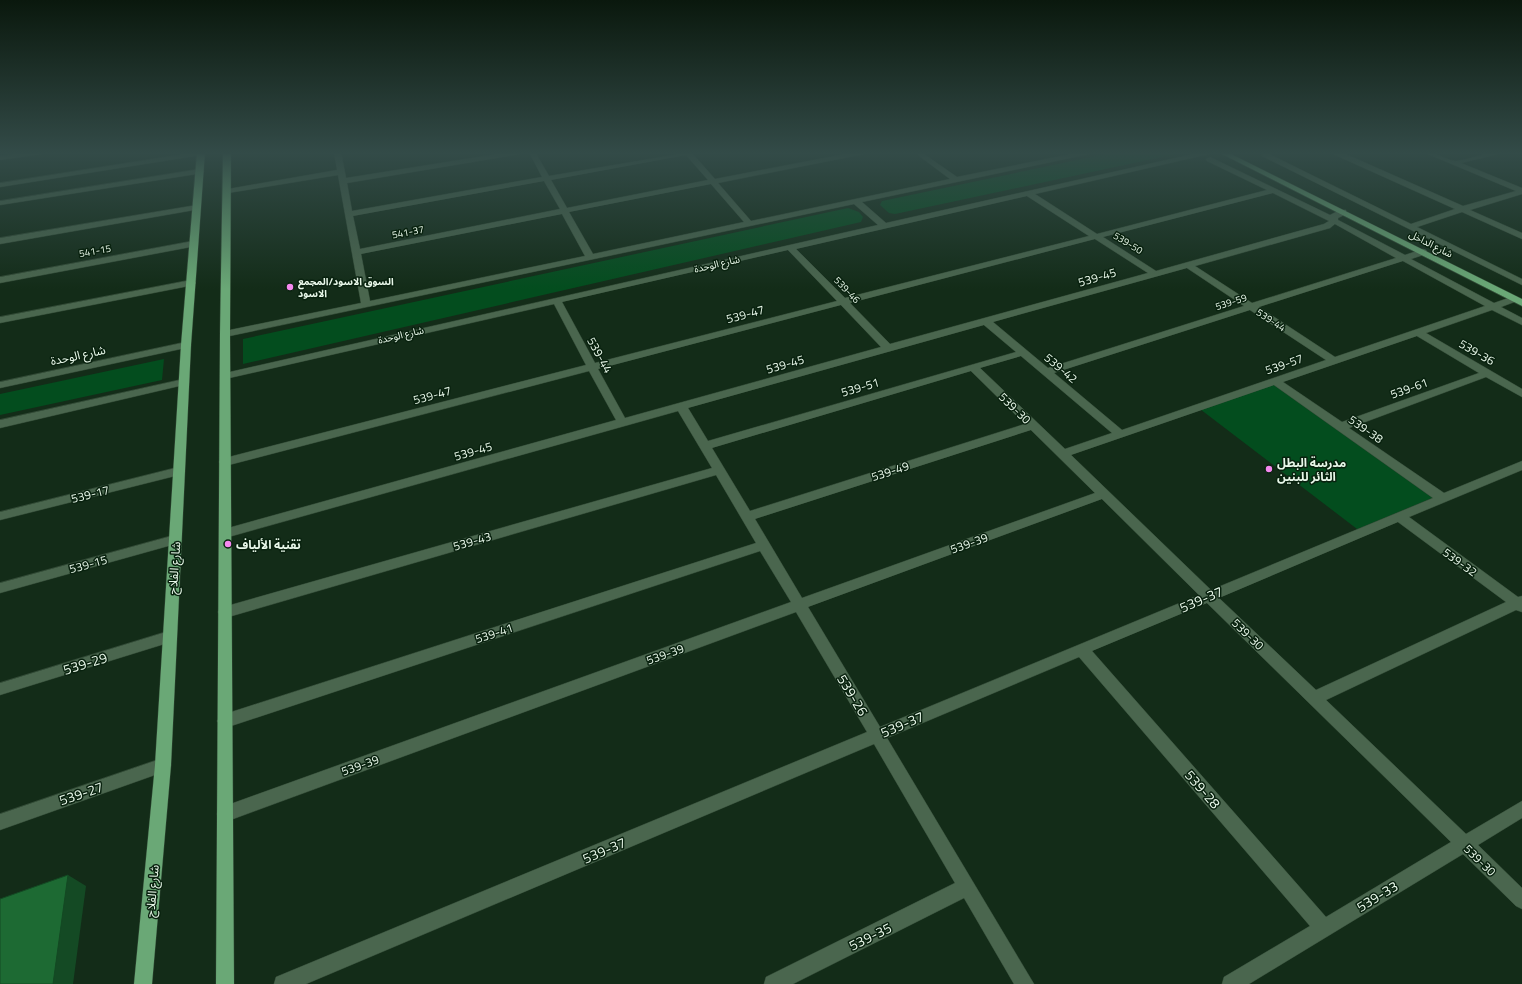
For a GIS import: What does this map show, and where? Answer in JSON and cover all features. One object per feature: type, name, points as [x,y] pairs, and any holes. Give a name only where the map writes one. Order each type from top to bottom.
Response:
[{"type":"main road","name":"شارع الفلاح","points":[[143,984],[163,765],[186,344],[198,198]]},
{"type":"main road","points":[[225,984],[225,334],[228,198]]},
{"type":"main road","name":"شارع الداخل","points":[[1315,198],[1519,299]]},
{"type":"main road","name":"شارع الداخل","points":[[1331,198],[1519,299]]},
{"type":"street","points":[[0,203],[32,198]]},
{"type":"street","points":[[346,198],[366,304]]},
{"type":"street","points":[[349,214],[437,198]]},
{"type":"street","points":[[557,198],[590,257]]},
{"type":"street","name":"541-37","points":[[356,252],[630,198]]},
{"type":"street","points":[[727,198],[749,224]]},
{"type":"street","points":[[225,334],[871,198]]},
{"type":"street","name":"شارع الوحدة","points":[[225,376],[1007,198]]},
{"type":"street","name":"539-50","points":[[1036,198],[1155,274]]},
{"type":"street","name":"539-47","points":[[225,462],[1245,198]]},
{"type":"street","points":[[1287,198],[1335,221],[1522,322]]},
{"type":"street","points":[[1352,198],[1522,282]]},
{"type":"street","points":[[1438,198],[1522,236]]},
{"type":"street","points":[[1410,227],[1501,198]]},
{"type":"street","points":[[856,201],[884,226]]},
{"type":"street","points":[[1355,210],[1368,206]]},
{"type":"street","points":[[0,241],[197,207]]},
{"type":"street","name":"539-45","points":[[225,533],[1327,226],[1335,221],[1333,217],[1343,212]]},
{"type":"street","name":"541-15","points":[[0,280],[193,244]]},
{"type":"street","name":"539-46","points":[[790,247],[888,348]]},
{"type":"street","name":"539-59","points":[[1046,372],[1423,252]]},
{"type":"street","name":"539-44","points":[[1188,265],[1334,361]]},
{"type":"street","points":[[0,320],[191,283]]},
{"type":"street","name":"539-57","points":[[1063,454],[1418,332],[1519,299]]},
{"type":"street","name":"539-44","points":[[556,300],[622,422]]},
{"type":"street","name":"539-42","points":[[985,321],[1120,434]]},
{"type":"street","name":"539-36","points":[[1418,332],[1522,394]]},
{"type":"street","name":"شارع الوحدة","points":[[0,385],[186,344]]},
{"type":"street","name":"539-51","points":[[705,446],[1022,353]]},
{"type":"street","name":"539-30","points":[[973,367],[1522,900]]},
{"type":"street","name":"539-61","points":[[1340,427],[1487,373]]},
{"type":"street","name":"539-38","points":[[1275,381],[1442,498]]},
{"type":"street","points":[[0,424],[184,382]]},
{"type":"street","name":"539-26","points":[[681,406],[1025,984]]},
{"type":"street","name":"539-49","points":[[747,517],[1033,425]]},
{"type":"street","name":"539-37","points":[[283,984],[1522,465]]},
{"type":"street","name":"539-43","points":[[225,612],[719,470]]},
{"type":"street","name":"539-17","points":[[0,516],[179,471]]},
{"type":"street","name":"539-39","points":[[225,814],[1104,494]]},
{"type":"street","name":"539-32","points":[[1399,516],[1520,604]]},
{"type":"street","name":"539-15","points":[[0,588],[175,540]]},
{"type":"street","name":"539-41","points":[[225,721],[763,545]]},
{"type":"street","points":[[1314,698],[1520,604]]},
{"type":"street","name":"539-29","points":[[0,689],[169,637]]},
{"type":"street","name":"539-28","points":[[1082,649],[1324,928]]},
{"type":"street","name":"539-27","points":[[0,822],[163,765]]},
{"type":"street","name":"539-33","points":[[1231,984],[1522,809]]},
{"type":"street","name":"539-35","points":[[773,984],[967,888]]},
{"type":"green space","points":[[897,198],[970,198],[895,214],[889,213],[880,205],[882,201]]},
{"type":"green space","points":[[848,208],[859,212],[863,217],[861,222],[243,364],[243,339]]},
{"type":"green space","points":[[164,359],[162,380],[0,415],[0,394]]},
{"type":"green space","points":[[1275,381],[1442,498],[1361,532],[1196,406]]},
{"type":"building","points":[[68,875],[53,984],[0,984],[0,899]]},
{"type":"place","name":"السوق الاسود/المجمع الاسود","points":[[290,287]]},
{"type":"place","name":"مدرسة البطل الثائر للبنين","points":[[1269,469]]},
{"type":"place","name":"تقنية الألياف","points":[[228,544]]}]
